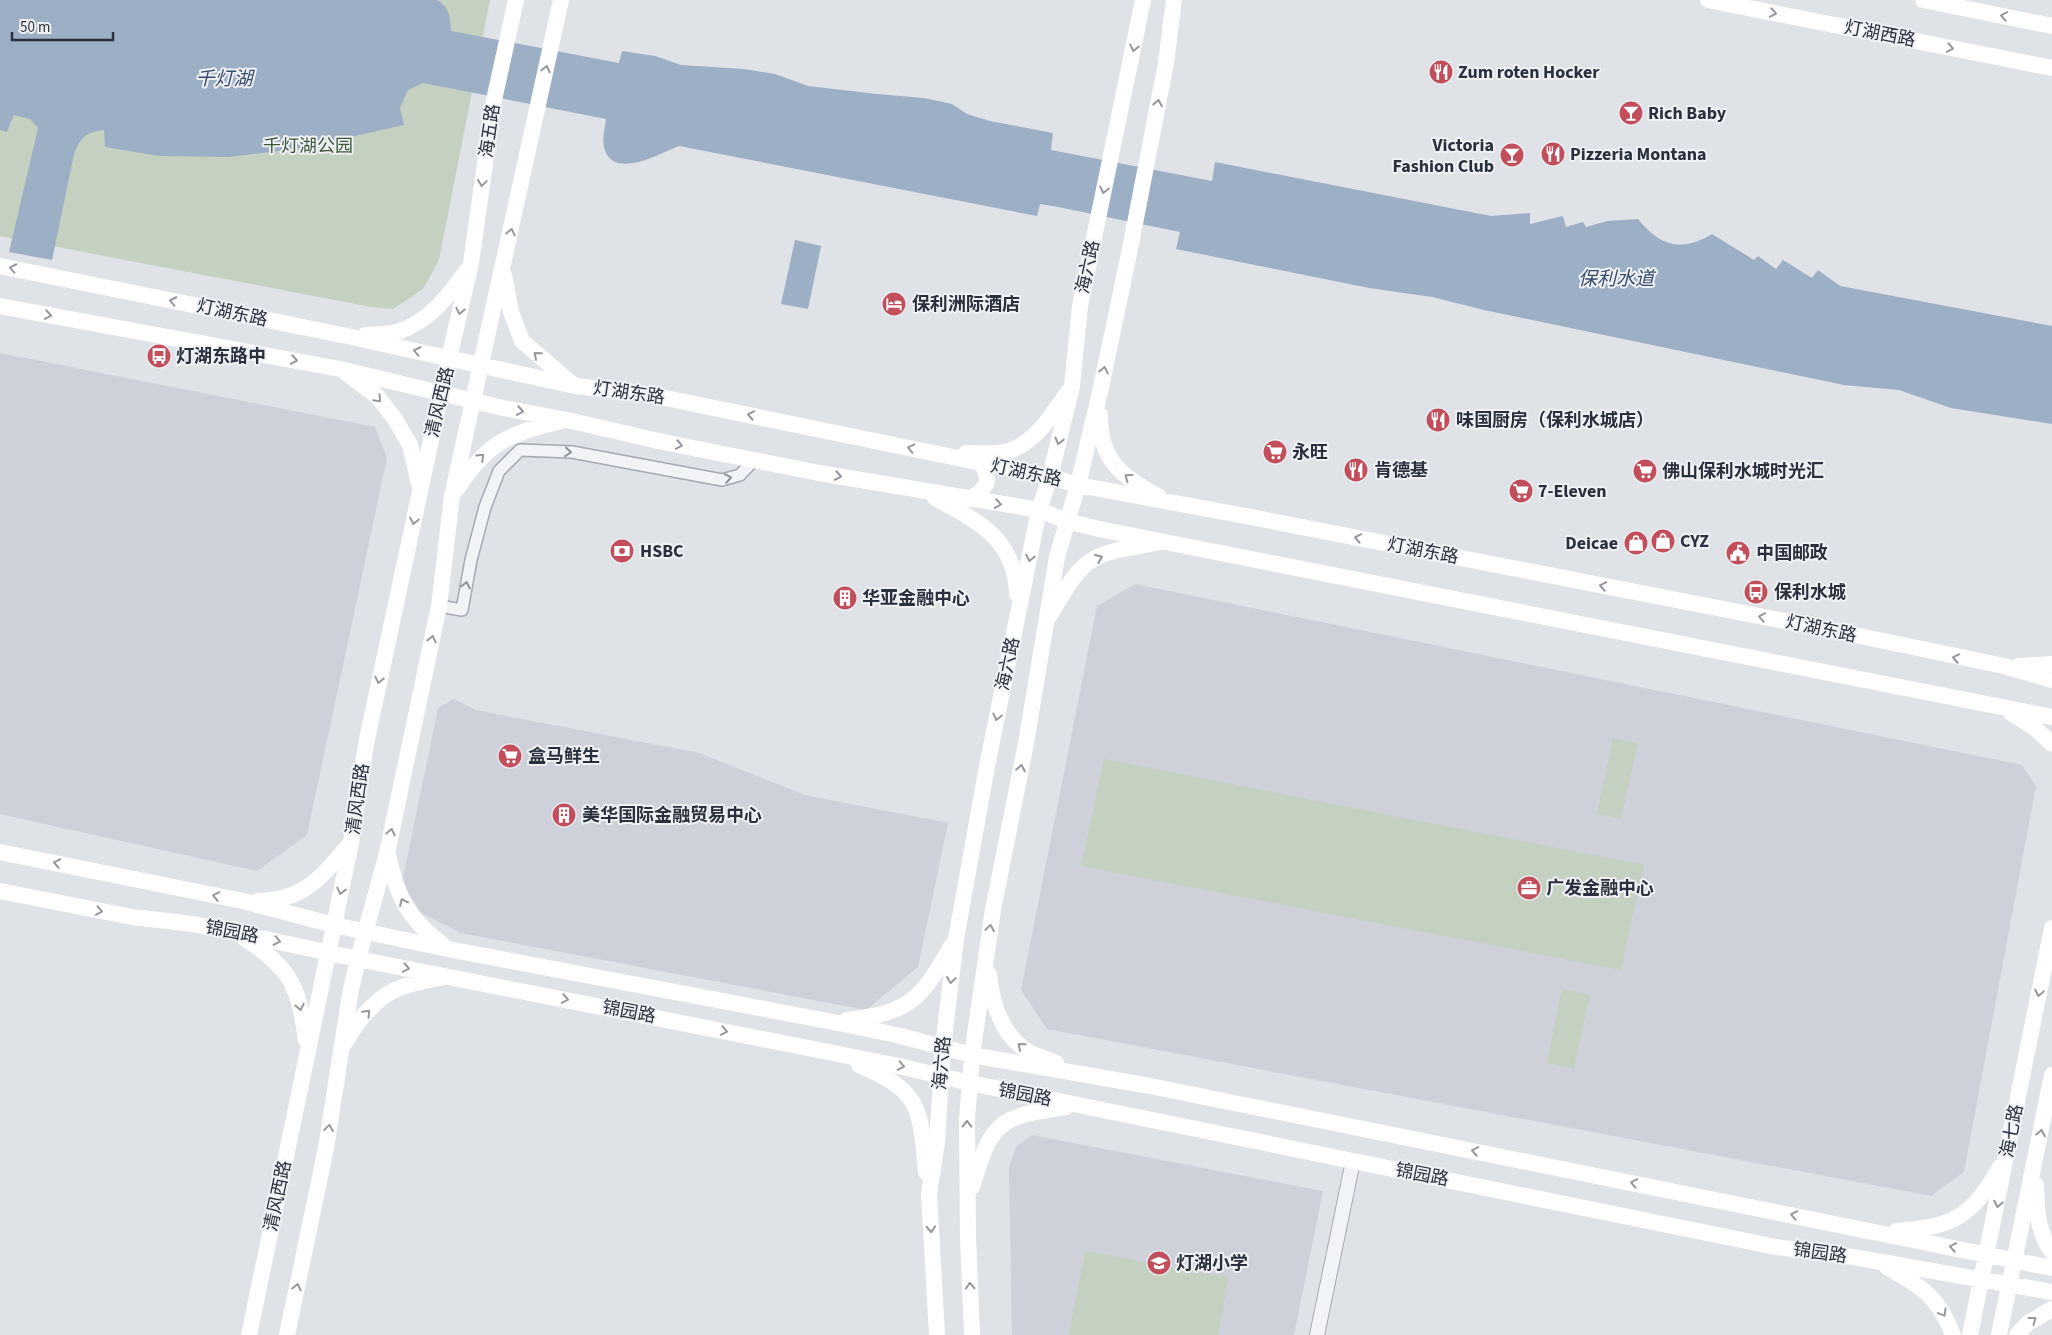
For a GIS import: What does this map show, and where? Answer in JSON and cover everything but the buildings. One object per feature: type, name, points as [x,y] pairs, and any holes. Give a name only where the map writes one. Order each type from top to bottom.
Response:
[{"type":"main road","name":"海五路","points":[[471,263],[494,100],[516,0]]},
{"type":"main road","name":"清风西路","points":[[288,1335],[326,1148],[340,1053],[358,959],[387,853],[439,606],[452,496],[561,0]]},
{"type":"main road","name":"海六路","points":[[937,1335],[929,1194],[937,1142],[943,1047],[956,939],[987,766],[1039,510],[1050,477],[1072,386],[1080,306],[1143,0]]},
{"type":"main road","name":"海六路","points":[[972,1335],[966,1120],[972,1055],[993,910],[1026,743],[1057,557],[1078,486],[1100,392],[1166,63],[1174,0]]},
{"type":"main road","name":"灯湖西路","points":[[1708,0],[2052,68]]},
{"type":"main road","points":[[1922,0],[2052,26]]},
{"type":"main road","name":"清风西路","points":[[249,1335],[351,842],[366,744],[420,489],[471,263]]},
{"type":"main road","points":[[347,336],[399,332],[420,320],[433,312],[452,291],[471,263]]},
{"type":"main road","name":"灯湖东路","points":[[0,266],[347,336],[575,386],[641,393],[1050,477],[1078,486],[1240,515],[1826,629],[1950,657],[2004,666],[2052,680]]},
{"type":"main road","points":[[503,268],[511,312],[522,341],[575,386]]},
{"type":"main road","name":"灯湖东路","points":[[0,306],[340,369],[472,401],[754,460],[924,492],[1039,510],[1068,521],[1163,542],[2052,717]]},
{"type":"main road","points":[[340,369],[377,396],[395,419],[410,446],[420,489]]},
{"type":"main road","points":[[932,453],[999,453],[1019,448],[1034,435],[1072,386]]},
{"type":"main road","points":[[1100,392],[1100,432],[1107,455],[1120,472],[1169,503]]},
{"type":"main road","points":[[452,496],[474,464],[491,448],[524,430],[567,420]]},
{"type":"main road","points":[[971,499],[983,490],[988,481],[988,474],[981,463]]},
{"type":"main road","points":[[924,492],[965,514],[992,533],[1005,552],[1016,576],[1017,618]]},
{"type":"main road","points":[[1046,621],[1074,576],[1092,560],[1118,551],[1163,542]]},
{"type":"main road","points":[[2004,666],[2052,664]]},
{"type":"main road","points":[[2005,709],[2036,729],[2052,744]]},
{"type":"main road","points":[[0,852],[243,901],[282,899],[291,897],[310,887],[351,842]]},
{"type":"main road","points":[[387,853],[394,884],[408,913],[425,932],[448,949]]},
{"type":"main road","name":"锦园路","points":[[0,891],[132,917],[193,924],[358,959],[827,1051],[970,1083],[1776,1247],[1879,1262],[2052,1292]]},
{"type":"main road","name":"锦园路","points":[[243,901],[334,925],[366,930],[448,949],[832,1022],[972,1055],[1159,1088],[2052,1268]]},
{"type":"main road","name":"海七路","points":[[1970,1335],[1988,1254],[2052,928]]},
{"type":"main road","points":[[237,933],[263,950],[293,982],[302,1007],[308,1054]]},
{"type":"main road","points":[[832,1022],[875,1016],[897,1009],[912,1001],[924,990],[956,939]]},
{"type":"main road","points":[[987,950],[990,988],[997,1014],[1010,1035],[1027,1051],[1081,1074]]},
{"type":"main road","points":[[340,1053],[352,1029],[370,1009],[393,991],[446,976]]},
{"type":"main road","points":[[827,1051],[886,1076],[901,1087],[912,1100],[921,1122],[929,1194]]},
{"type":"main road","points":[[1999,1335],[2052,1075]]},
{"type":"main road","points":[[968,1203],[982,1153],[992,1135],[1007,1120],[1027,1113],[1077,1105]]},
{"type":"main road","points":[[1884,1233],[1929,1227],[1954,1220],[1974,1205],[1990,1184],[2007,1154]]},
{"type":"main road","points":[[2035,1161],[2038,1216],[2043,1241],[2052,1252]]},
{"type":"main road","points":[[1879,1262],[1916,1284],[1934,1300],[1946,1316],[1953,1335]]},
{"type":"main road","points":[[2017,1335],[2028,1323],[2052,1309]]},
{"type":"street","points":[[439,606],[462,610],[471,560],[485,507],[499,471],[520,450],[572,452],[722,480],[740,475],[754,460]]},
{"type":"street","points":[[1317,1335],[1353,1161]]},
{"type":"shaded area","points":[[0,353],[375,427],[387,458],[307,835],[257,871],[0,814]]},
{"type":"shaded area","name":"广发金融中心","points":[[1135,584],[2022,765],[2036,786],[1964,1172],[1931,1196],[1047,1029],[1021,990],[1097,606]]},
{"type":"shaded area","points":[[454,699],[476,710],[699,753],[805,795],[948,823],[918,967],[866,1010],[461,933],[421,913],[402,883],[438,708]]},
{"type":"shaded area","name":"灯湖小学","points":[[1032,1135],[1323,1191],[1294,1335],[1012,1335],[1009,1168],[1016,1147]]},
{"type":"green space","name":"千灯湖公园","points":[[0,0],[490,0],[439,260],[423,289],[393,309],[371,307],[0,236]]},
{"type":"green space","points":[[1613,738],[1638,743],[1621,819],[1597,814]]},
{"type":"green space","points":[[1104,759],[1644,865],[1621,970],[1081,866]]},
{"type":"green space","points":[[1562,989],[1590,995],[1574,1069],[1547,1063]]},
{"type":"green space","points":[[1085,1251],[1229,1277],[1218,1335],[1069,1335]]},
{"type":"water","name":"保利水道","points":[[0,0],[437,0],[447,9],[451,31],[619,63],[622,51],[655,56],[681,65],[744,69],[775,74],[808,86],[924,98],[952,104],[967,114],[990,121],[1053,133],[1051,150],[1212,181],[1215,162],[1491,216],[1530,213],[1530,224],[1563,216],[1566,227],[1583,222],[1586,227],[1607,221],[1638,219],[1663,241],[1681,245],[1701,240],[1712,234],[1754,260],[1758,256],[1776,269],[1783,260],[1812,278],[1818,270],[1840,286],[2052,326],[2052,424],[1951,408],[1899,390],[1844,385],[1484,310],[1432,297],[1369,288],[1176,249],[1180,232],[1058,207],[1040,204],[1037,216],[679,146],[649,159],[626,164],[616,162],[609,157],[604,147],[603,137],[606,119],[423,83],[408,90],[400,108],[404,125],[301,148],[229,157],[159,156],[105,147],[104,130],[88,134],[79,143],[74,154],[52,260],[9,252],[38,128],[30,119],[14,115],[7,132],[0,130]]},
{"type":"water","points":[[795,240],[821,246],[808,309],[781,304]]},
{"type":"place","name":"Zum roten Hocker","points":[[1441,72]]},
{"type":"place","name":"Rich Baby","points":[[1631,113]]},
{"type":"place","name":"Pizzeria Montana","points":[[1553,154]]},
{"type":"place","name":"Victoria Fashion Club","points":[[1512,155]]},
{"type":"place","name":"保利洲际酒店","points":[[894,304]]},
{"type":"place","name":"灯湖东路中","points":[[159,356]]},
{"type":"place","name":"味国厨房（保利水城店）","points":[[1438,420]]},
{"type":"place","name":"永旺","points":[[1275,452]]},
{"type":"place","name":"肯德基","points":[[1356,470]]},
{"type":"place","name":"佛山保利水城时光汇","points":[[1645,471]]},
{"type":"place","name":"7-Eleven","points":[[1521,491]]},
{"type":"place","name":"CYZ","points":[[1663,541]]},
{"type":"place","name":"Deicae","points":[[1636,543]]},
{"type":"place","name":"HSBC","points":[[622,551]]},
{"type":"place","name":"中国邮政","points":[[1738,553]]},
{"type":"place","name":"保利水城","points":[[1756,592]]},
{"type":"place","name":"华亚金融中心","points":[[845,598]]},
{"type":"place","name":"盒马鲜生","points":[[510,756]]},
{"type":"place","name":"美华国际金融贸易中心","points":[[564,815]]},
{"type":"place","name":"广发金融中心","points":[[1529,888]]},
{"type":"place","name":"灯湖小学","points":[[1159,1263]]},
{"type":"water label","name":"千灯湖","points":[[224,79]]}]
